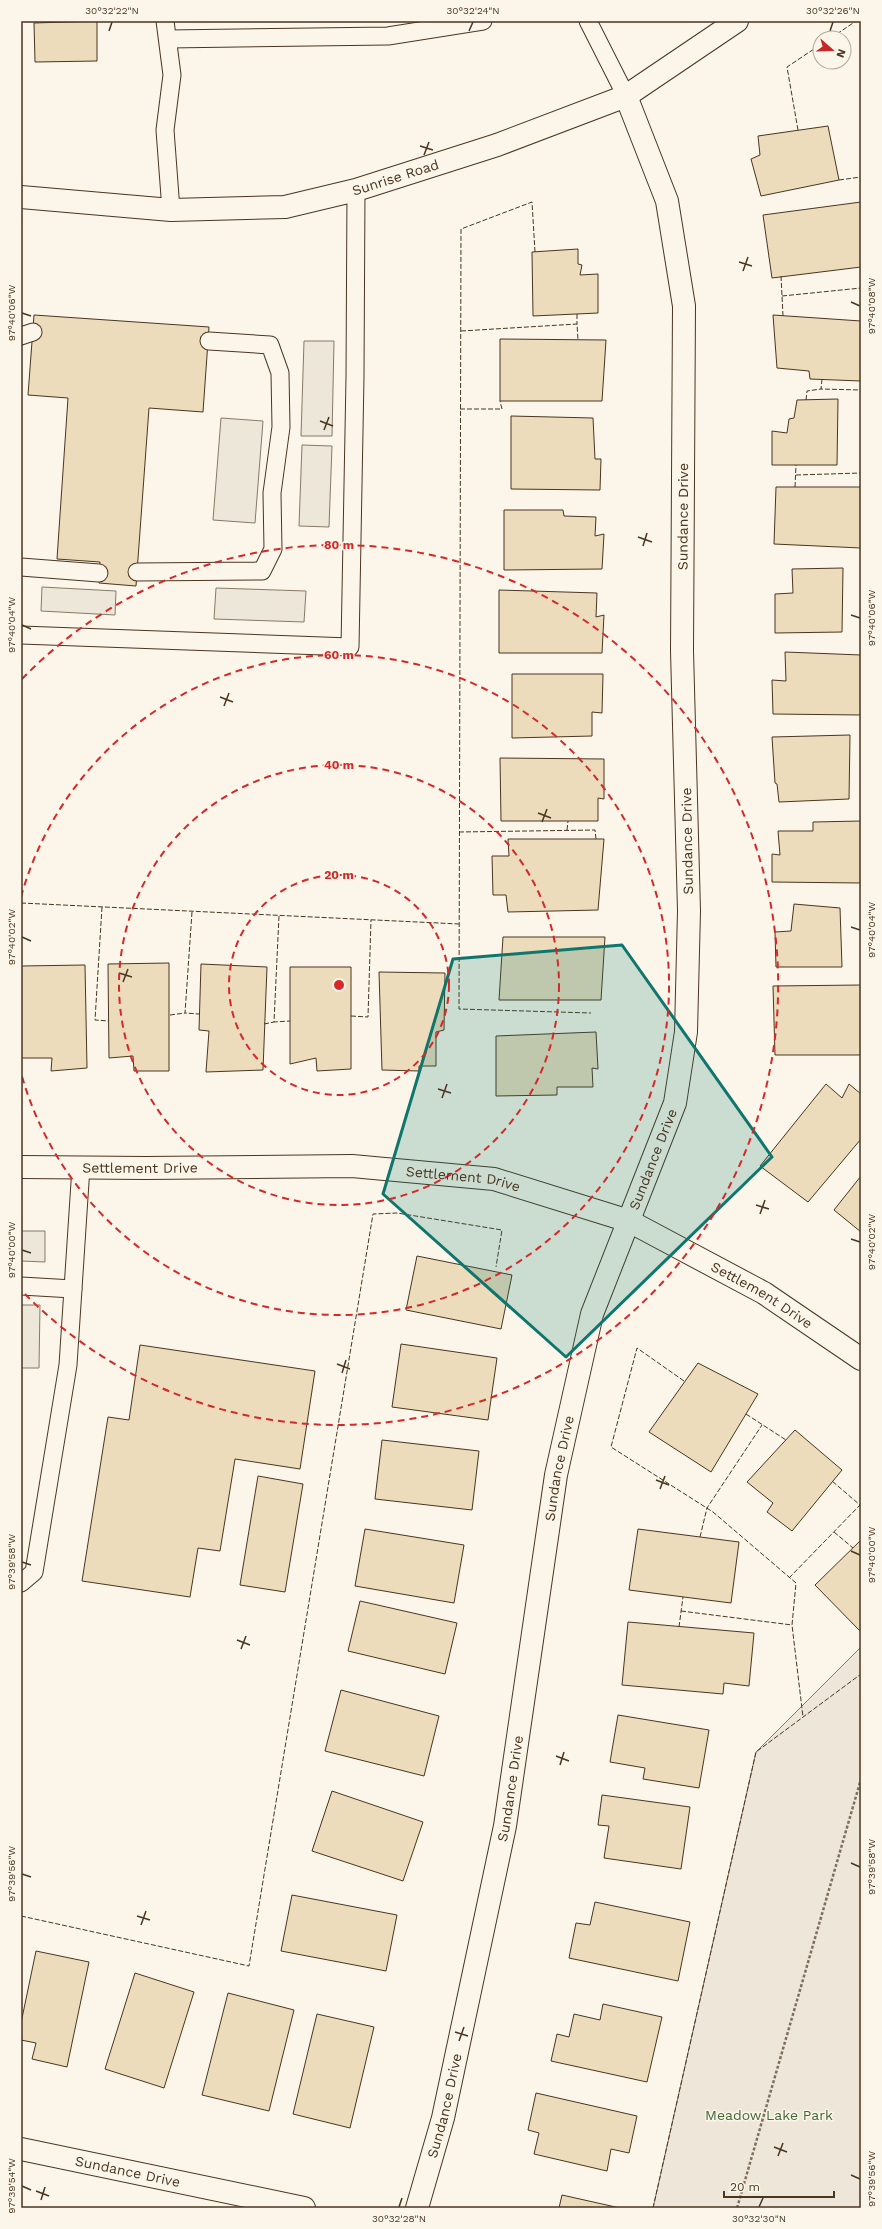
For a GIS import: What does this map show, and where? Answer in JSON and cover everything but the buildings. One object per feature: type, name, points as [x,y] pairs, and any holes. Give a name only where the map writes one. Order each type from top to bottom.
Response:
[{"type":"street","name":"Sunrise Road","points":[[21,197],[171,210],[285,207],[356,190],[497,145],[626,96],[737,21]]},
{"type":"street","name":"Sundance Drive","points":[[417,2208],[443,2118],[505,1826],[556,1475],[592,1314],[674,1103],[686,1032],[689,911],[682,651],[684,306],[667,201],[626,96]]},
{"type":"street","name":"Settlement Drive","points":[[21,1167],[352,1166],[494,1179],[628,1221],[764,1293],[861,1359]]},
{"type":"street","name":"Sundance Drive","points":[[21,2149],[304,2208]]},
{"type":"lane","points":[[165,21],[172,74],[165,130],[171,210]]},
{"type":"lane","points":[[168,39],[388,36],[483,21]]},
{"type":"lane","points":[[588,21],[626,96]]},
{"type":"lane","points":[[21,635],[350,647],[355,377],[356,190]]},
{"type":"lane","points":[[137,572],[262,571],[273,549],[272,493],[281,427],[280,373],[270,346],[208,341]]},
{"type":"lane","points":[[21,567],[100,573]]},
{"type":"lane","points":[[21,1583],[34,1572],[68,1365],[81,1167]]},
{"type":"lane","points":[[21,1286],[73,1289]]},
{"type":"path","points":[[737,2208],[861,1779]]},
{"type":"highlighted area","points":[[622,945],[772,1157],[566,1357],[383,1194],[453,959]]},
{"type":"green space","name":"Meadow Lake Park","points":[[861,1647],[861,2208],[653,2208],[756,1752]]},
{"type":"shaded area","points":[[304,341],[334,341],[332,436],[301,436]]},
{"type":"shaded area","points":[[221,418],[263,421],[255,523],[213,520]]},
{"type":"shaded area","points":[[302,445],[332,446],[329,527],[299,526]]},
{"type":"shaded area","points":[[42,587],[116,591],[115,615],[41,611]]},
{"type":"shaded area","points":[[216,588],[306,591],[304,622],[214,619]]},
{"type":"shaded area","points":[[21,1231],[45,1231],[45,1262],[21,1261]]},
{"type":"shaded area","points":[[21,1305],[40,1305],[39,1368],[21,1368]]},
{"type":"fence","points":[[843,30],[856,21]]},
{"type":"fence","points":[[798,130],[787,67],[812,50]]},
{"type":"fence","points":[[839,180],[861,177]]},
{"type":"fence","points":[[535,252],[532,202],[461,229],[459,1009],[591,1013]]},
{"type":"fence","points":[[781,276],[783,316]]},
{"type":"fence","points":[[782,296],[861,288]]},
{"type":"fence","points":[[577,314],[577,324]]},
{"type":"fence","points":[[461,331],[577,324],[578,340]]},
{"type":"fence","points":[[822,379],[821,389],[861,390]]},
{"type":"fence","points":[[806,400],[807,391],[821,389]]},
{"type":"fence","points":[[460,409],[502,409],[500,401]]},
{"type":"fence","points":[[795,487],[796,465]]},
{"type":"fence","points":[[796,475],[861,473]]},
{"type":"fence","points":[[567,830],[568,821]]},
{"type":"fence","points":[[459,832],[595,830],[596,839]]},
{"type":"fence","points":[[21,903],[459,924]]},
{"type":"fence","points":[[102,907],[95,1020],[109,1021]]},
{"type":"fence","points":[[192,912],[185,1013],[199,1014]]},
{"type":"fence","points":[[279,916],[274,1022],[290,1021]]},
{"type":"fence","points":[[351,1016],[368,1017],[371,920]]},
{"type":"fence","points":[[170,1015],[185,1013]]},
{"type":"fence","points":[[264,1024],[274,1022]]},
{"type":"fence","points":[[21,1916],[249,1966],[373,1214],[397,1213],[502,1230],[496,1267]]},
{"type":"fence","points":[[684,1381],[637,1348],[611,1447],[713,1512],[796,1583],[792,1625],[803,1717]]},
{"type":"fence","points":[[746,1414],[786,1440]]},
{"type":"fence","points":[[700,1537],[707,1508],[762,1425]]},
{"type":"fence","points":[[789,1578],[860,1505],[832,1481]]},
{"type":"fence","points":[[834,1532],[853,1548]]},
{"type":"fence","points":[[679,1627],[683,1597]]},
{"type":"fence","points":[[681,1611],[792,1625]]},
{"type":"fence","points":[[653,2208],[756,1752],[861,1674]]}]
